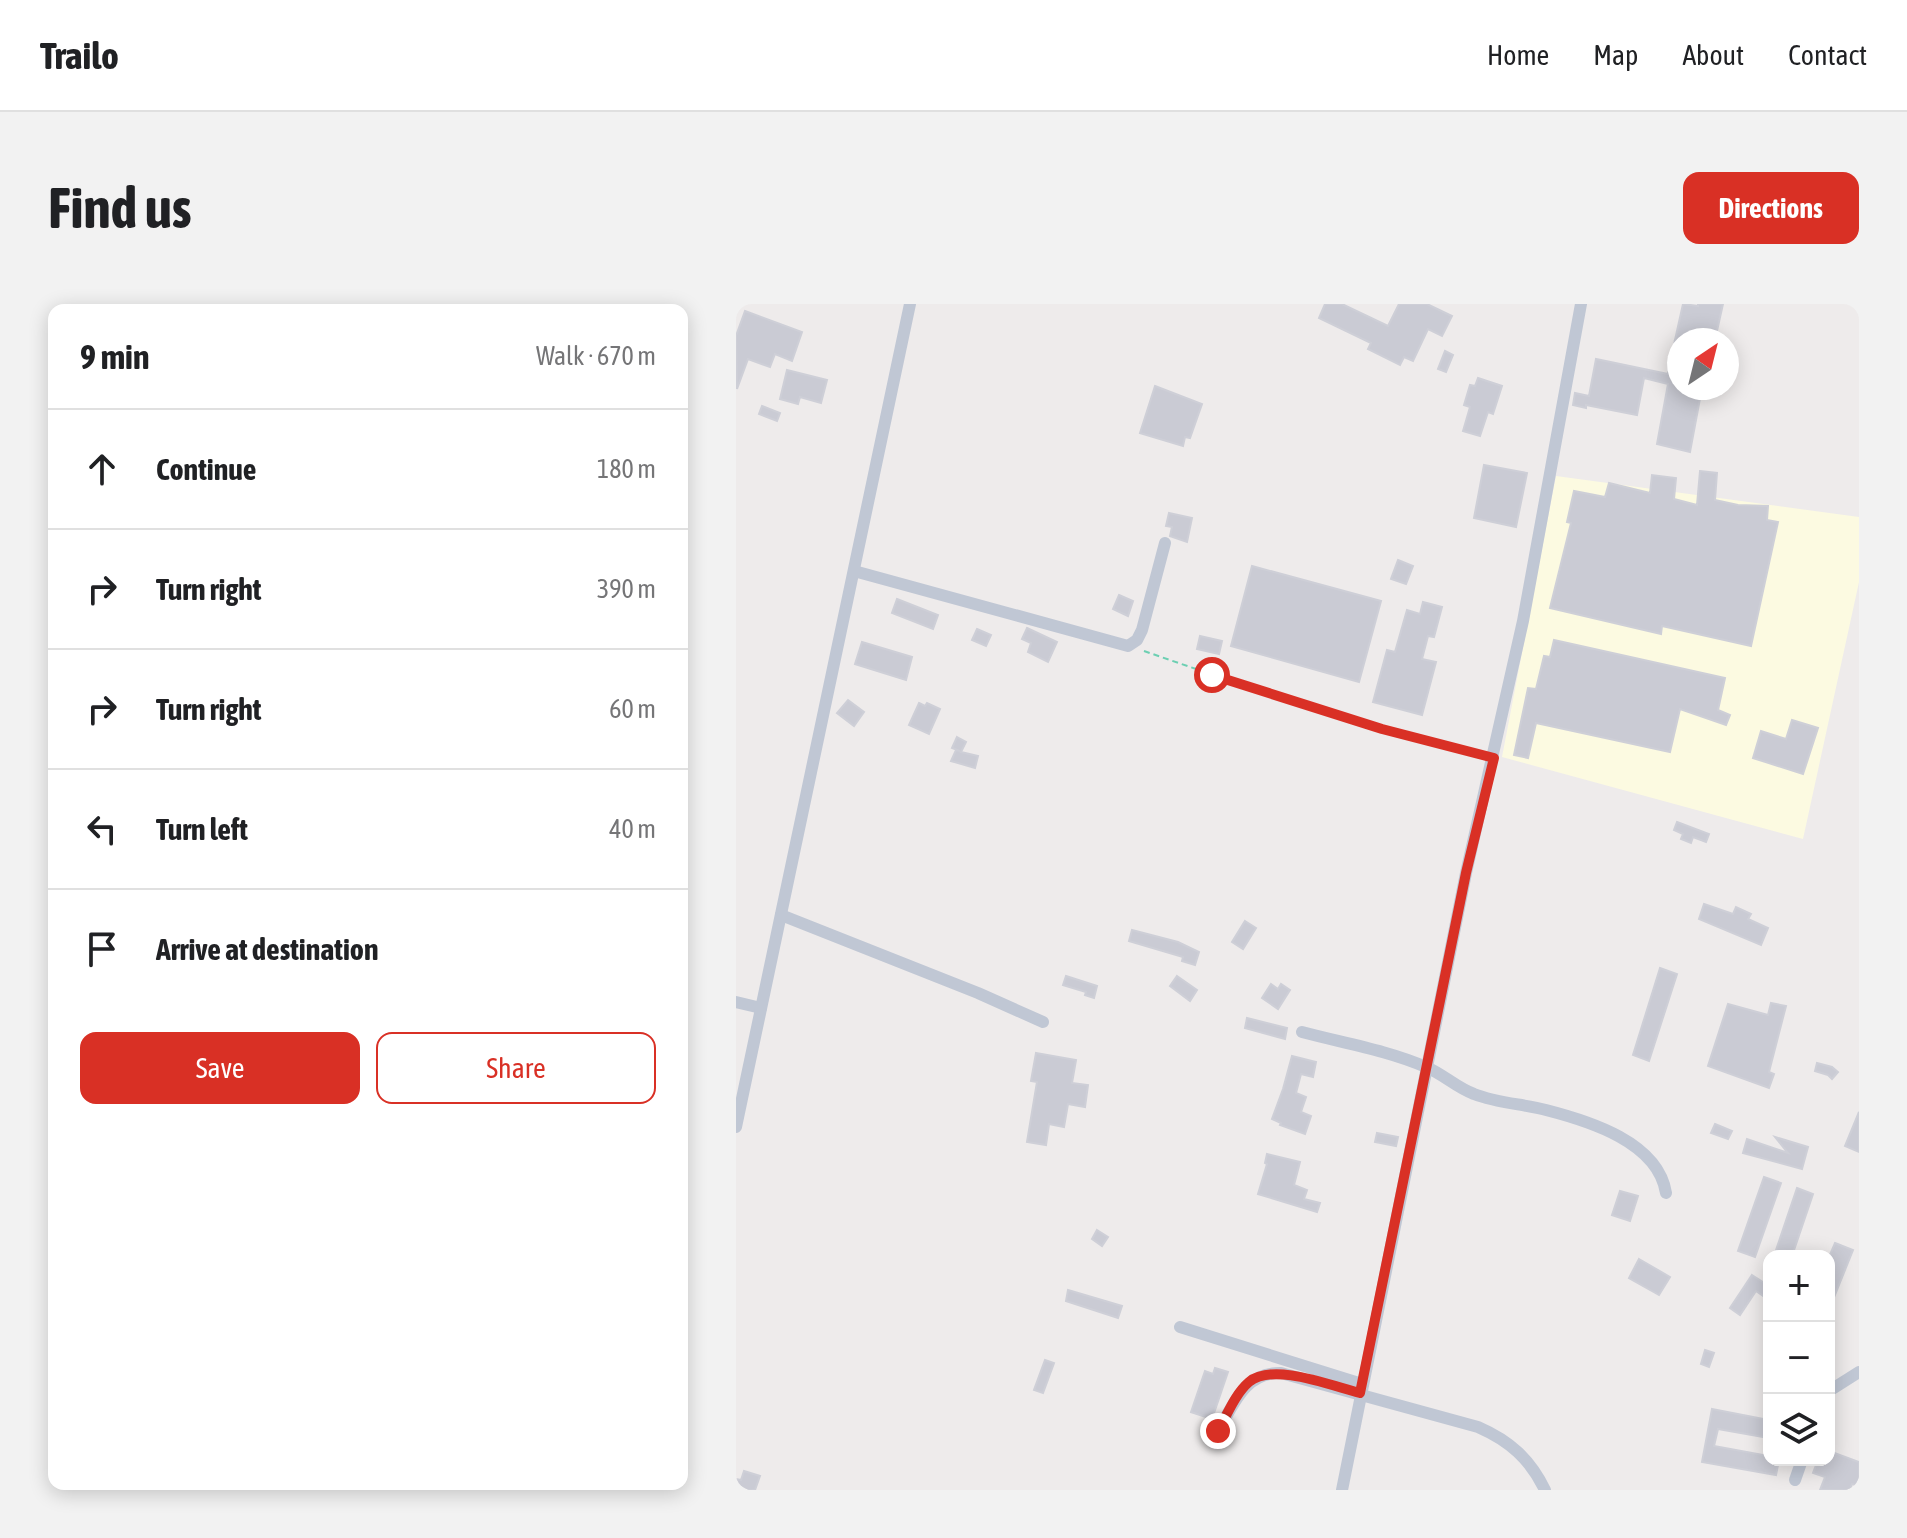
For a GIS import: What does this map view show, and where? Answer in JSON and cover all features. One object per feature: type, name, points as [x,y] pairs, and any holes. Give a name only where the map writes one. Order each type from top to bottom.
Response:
[{"type":"street","points":[[736,1127],[910,304]]},
{"type":"street","points":[[1342,1490],[1466,873],[1523,621],[1581,304]]},
{"type":"street","points":[[854,571],[1128,646],[1137,640],[1142,630],[1165,543]]},
{"type":"street","points":[[781,915],[1043,1022]]},
{"type":"street","points":[[736,1002],[761,1008]]},
{"type":"street","points":[[1302,1032],[1428,1067],[1474,1094],[1568,1116],[1615,1136],[1656,1165],[1663,1177],[1666,1193]]},
{"type":"street","points":[[1180,1327],[1361,1388],[1391,1404],[1478,1427],[1499,1436],[1523,1455],[1545,1490]]},
{"type":"street","points":[[1835,1387],[1859,1372]]},
{"type":"street","points":[[1218,1431],[1245,1386],[1264,1374],[1281,1373],[1361,1388]]},
{"type":"street","points":[[1795,1480],[1800,1466]]},
{"type":"path","points":[[1128,646],[1259,692],[1494,758]]},
{"type":"shaded area","points":[[1556,476],[1859,517],[1859,582],[1803,839],[1502,757]]},
{"type":"building","points":[[1325,304],[1342,304],[1388,326],[1399,304],[1427,304],[1452,316],[1442,336],[1428,329],[1413,361],[1404,357],[1400,365],[1368,349],[1371,343],[1319,318]]},
{"type":"building","points":[[1683,304],[1723,304],[1718,328],[1678,328]]},
{"type":"building","points":[[745,311],[802,332],[792,361],[775,354],[770,367],[748,359],[737,389],[736,336]]},
{"type":"building","points":[[1445,351],[1453,355],[1446,372],[1438,369]]},
{"type":"building","points":[[1596,359],[1667,374],[1667,384],[1644,378],[1637,415],[1573,405],[1575,393],[1589,396]]},
{"type":"building","points":[[787,370],[827,380],[821,403],[800,397],[798,404],[780,399]]},
{"type":"building","points":[[1478,378],[1502,386],[1493,414],[1488,412],[1480,436],[1463,431],[1470,407],[1464,405],[1470,385],[1475,386]]},
{"type":"building","points":[[1155,386],[1202,404],[1190,438],[1185,437],[1183,446],[1140,433]]},
{"type":"building","points":[[1667,389],[1667,400],[1700,400],[1690,452],[1657,444]]},
{"type":"building","points":[[762,406],[780,413],[777,421],[759,414]]},
{"type":"building","points":[[1484,465],[1527,473],[1516,527],[1474,518]]},
{"type":"building","points":[[1700,471],[1717,473],[1715,500],[1768,506],[1767,520],[1778,522],[1751,646],[1662,626],[1661,634],[1550,608],[1571,523],[1567,522],[1574,491],[1605,497],[1609,483],[1650,493],[1652,475],[1676,478],[1674,499],[1697,505]]},
{"type":"building","points":[[1169,513],[1192,518],[1187,542],[1170,536],[1172,527],[1166,526]]},
{"type":"building","points":[[1398,560],[1413,566],[1406,584],[1391,579]]},
{"type":"building","points":[[1252,566],[1381,601],[1359,682],[1231,646]]},
{"type":"building","points":[[1119,595],[1133,601],[1128,616],[1113,609]]},
{"type":"building","points":[[897,599],[938,615],[933,629],[892,613]]},
{"type":"building","points":[[1423,602],[1442,607],[1434,637],[1428,636],[1422,659],[1436,662],[1422,715],[1373,702],[1387,650],[1395,652],[1407,610],[1420,614]]},
{"type":"building","points":[[1027,628],[1057,642],[1048,662],[1028,652],[1031,643],[1022,639]]},
{"type":"building","points":[[977,629],[991,635],[986,646],[972,640]]},
{"type":"building","points":[[1200,636],[1222,641],[1219,654],[1197,649]]},
{"type":"building","points":[[1554,640],[1725,678],[1718,710],[1730,715],[1726,725],[1680,709],[1670,752],[1536,723],[1528,758],[1514,755],[1528,688],[1536,689],[1544,656],[1550,657]]},
{"type":"building","points":[[862,642],[912,657],[906,680],[855,664]]},
{"type":"building","points":[[848,700],[864,712],[854,726],[837,713]]},
{"type":"building","points":[[919,703],[940,709],[929,734],[909,725]]},
{"type":"building","points":[[1792,720],[1818,728],[1803,774],[1753,758],[1761,731],[1786,739]]},
{"type":"building","points":[[957,737],[966,742],[961,752],[978,756],[975,768],[951,761],[956,750],[960,751],[952,748]]},
{"type":"building","points":[[1677,822],[1709,834],[1706,842],[1693,837],[1691,843],[1681,839],[1683,834],[1674,830]]},
{"type":"building","points":[[1704,904],[1733,914],[1736,907],[1751,914],[1748,919],[1768,928],[1761,945],[1699,919]]},
{"type":"building","points":[[1245,921],[1256,928],[1243,949],[1232,942]]},
{"type":"building","points":[[1132,930],[1178,942],[1199,952],[1195,965],[1182,961],[1183,957],[1129,941]]},
{"type":"building","points":[[1660,968],[1677,974],[1649,1061],[1633,1055]]},
{"type":"building","points":[[1066,976],[1097,986],[1094,998],[1085,995],[1086,992],[1063,985]]},
{"type":"building","points":[[1177,976],[1197,990],[1190,1001],[1170,986]]},
{"type":"building","points":[[1271,984],[1278,989],[1281,984],[1290,990],[1278,1009],[1262,998]]},
{"type":"building","points":[[1771,1003],[1786,1006],[1769,1072],[1774,1074],[1769,1088],[1708,1066],[1728,1004],[1768,1015]]},
{"type":"building","points":[[1247,1018],[1287,1028],[1285,1039],[1245,1028]]},
{"type":"building","points":[[1036,1053],[1076,1060],[1072,1083],[1088,1085],[1085,1107],[1068,1104],[1064,1127],[1049,1124],[1046,1145],[1027,1142],[1037,1082],[1031,1081]]},
{"type":"building","points":[[1292,1056],[1316,1062],[1313,1077],[1301,1074],[1296,1093],[1306,1097],[1301,1112],[1311,1116],[1305,1134],[1272,1119]]},
{"type":"building","points":[[1817,1063],[1838,1072],[1832,1079],[1815,1071]]},
{"type":"building","points":[[1859,1112],[1859,1152],[1845,1146]]},
{"type":"building","points":[[1715,1124],[1732,1131],[1728,1139],[1711,1133]]},
{"type":"building","points":[[1377,1133],[1398,1137],[1396,1146],[1375,1142]]},
{"type":"building","points":[[1775,1137],[1808,1147],[1802,1169],[1743,1153],[1747,1139],[1788,1153]]},
{"type":"building","points":[[1267,1154],[1300,1162],[1294,1185],[1307,1190],[1304,1199],[1320,1203],[1317,1212],[1258,1194]]},
{"type":"building","points":[[1764,1177],[1781,1183],[1755,1257],[1738,1251]]},
{"type":"building","points":[[1797,1188],[1813,1194],[1794,1250],[1776,1250]]},
{"type":"building","points":[[1620,1191],[1638,1196],[1630,1221],[1612,1215]]},
{"type":"building","points":[[1097,1230],[1108,1237],[1102,1246],[1092,1239]]},
{"type":"building","points":[[1835,1243],[1853,1250],[1835,1295],[1835,1250],[1832,1250]]},
{"type":"building","points":[[1639,1259],[1670,1277],[1659,1295],[1629,1278]]},
{"type":"building","points":[[1752,1275],[1763,1282],[1763,1296],[1756,1291],[1740,1315],[1730,1308]]},
{"type":"building","points":[[1068,1290],[1122,1306],[1118,1318],[1066,1301]]},
{"type":"building","points":[[1705,1350],[1714,1353],[1709,1367],[1701,1364]]},
{"type":"building","points":[[1045,1360],[1054,1363],[1043,1393],[1034,1390]]},
{"type":"building","points":[[1215,1368],[1228,1372],[1212,1419],[1191,1412],[1205,1371],[1213,1374]]},
{"type":"building","points":[[1712,1409],[1763,1419],[1763,1437],[1718,1429],[1714,1446],[1763,1455],[1763,1466],[1778,1466],[1776,1475],[1702,1462]]},
{"type":"building","points":[[1835,1453],[1859,1462],[1859,1486],[1852,1484],[1850,1490],[1820,1490],[1825,1477],[1813,1473],[1816,1466],[1835,1466]]},
{"type":"building","points":[[744,1471],[760,1476],[755,1490],[736,1490],[736,1479],[741,1480]]},
{"type":"route","points":[[1212,675],[1382,729],[1494,758],[1466,873],[1360,1393],[1281,1373],[1264,1374],[1245,1386],[1218,1431]]}]
